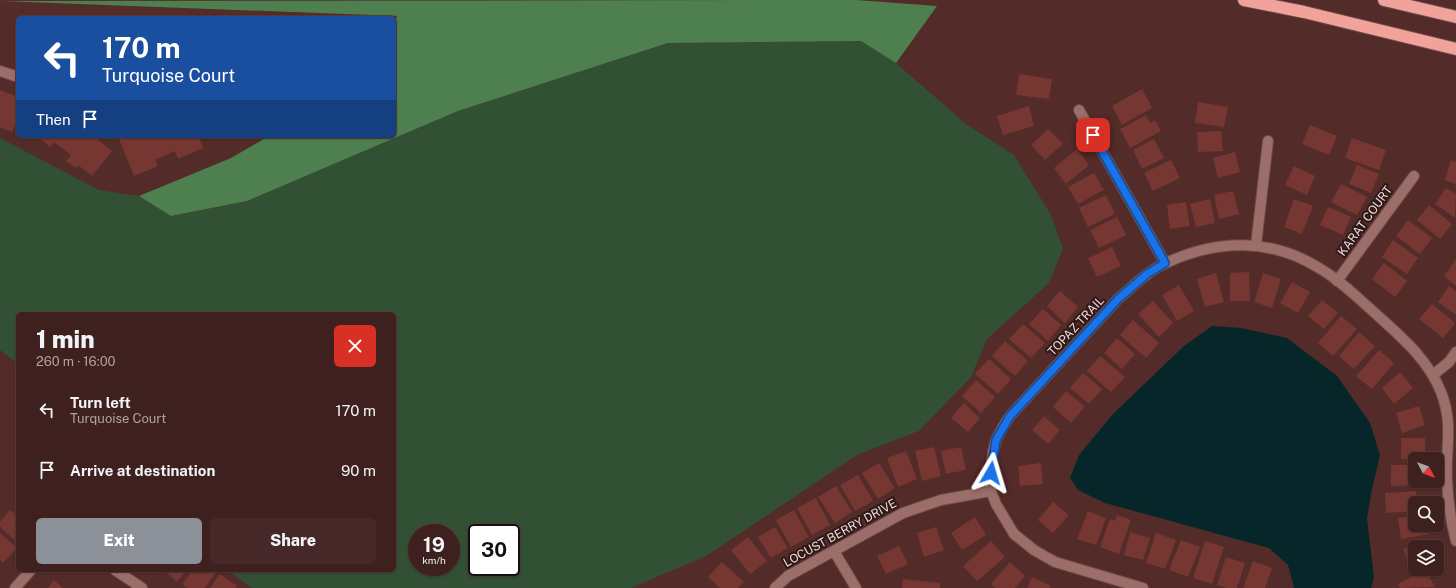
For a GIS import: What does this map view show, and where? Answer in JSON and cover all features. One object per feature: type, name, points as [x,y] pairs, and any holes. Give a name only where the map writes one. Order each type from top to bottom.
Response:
[{"type":"highway","points":[[1244,0],[1312,14],[1456,49]]},
{"type":"highway","points":[[1384,0],[1456,17]]},
{"type":"street","points":[[0,71],[16,76]]},
{"type":"street","points":[[1079,110],[1165,263]]},
{"type":"street","points":[[1256,245],[1268,141]]},
{"type":"street","name":"KARAT COURT","points":[[1337,281],[1414,176]]},
{"type":"street","name":"TOPAZ TRAIL","points":[[1143,588],[1055,562],[1034,550],[1014,534],[996,504],[991,491],[991,473],[996,440],[1010,416],[1118,299],[1147,274],[1165,263],[1207,250],[1256,245],[1298,257],[1320,268],[1337,281],[1411,346],[1433,375],[1441,392],[1448,417],[1450,441],[1447,481],[1456,541]]},
{"type":"street","points":[[1433,375],[1449,362],[1456,352]]},
{"type":"street","name":"LOCUST BERRY DRIVE","points":[[775,588],[788,576],[902,513],[941,500],[991,491]]},
{"type":"street","points":[[834,551],[856,588]]},
{"type":"street","points":[[15,588],[29,572]]},
{"type":"street","points":[[118,572],[142,588]]},
{"type":"green space","points":[[856,0],[937,6],[896,63],[861,41],[668,43],[458,111],[396,137],[397,16],[0,1]]},
{"type":"green space","points":[[861,41],[895,62],[966,124],[1014,155],[1051,215],[1063,249],[1049,283],[987,339],[971,377],[919,431],[857,455],[706,556],[631,588],[252,588],[230,572],[396,572],[396,312],[16,312],[16,362],[0,350],[0,138],[99,190],[139,196],[172,216],[247,201],[458,111],[668,43]]},
{"type":"green space","points":[[266,138],[395,138],[247,201],[171,216],[139,196],[231,158]]},
{"type":"water","points":[[1212,326],[1241,328],[1287,338],[1337,376],[1370,423],[1380,455],[1367,519],[1374,577],[1371,588],[1294,588],[1288,565],[1269,548],[1105,503],[1078,490],[1070,478],[1079,455],[1113,414],[1184,346]]},
{"type":"building","points":[[1019,74],[1052,79],[1049,99],[1016,95]]},
{"type":"building","points":[[1142,89],[1152,108],[1122,125],[1112,106]]},
{"type":"building","points":[[0,90],[16,96],[16,123],[12,132],[0,127]]},
{"type":"building","points":[[1198,102],[1228,107],[1224,127],[1195,123]]},
{"type":"building","points":[[1029,106],[1034,126],[1003,135],[997,116]]},
{"type":"building","points":[[1146,115],[1150,123],[1155,120],[1161,131],[1130,148],[1120,129]]},
{"type":"building","points":[[1310,125],[1337,136],[1329,155],[1302,144]]},
{"type":"building","points":[[1048,129],[1063,144],[1045,160],[1031,145]]},
{"type":"building","points":[[1221,131],[1223,151],[1198,152],[1197,132]]},
{"type":"building","points":[[39,138],[100,138],[98,140],[112,151],[92,176],[78,165],[76,168],[66,161],[71,155],[54,142],[50,147]]},
{"type":"building","points":[[199,138],[203,148],[178,159],[175,151],[155,160],[158,166],[134,176],[119,139]]},
{"type":"building","points":[[1352,138],[1386,150],[1379,170],[1345,158]]},
{"type":"building","points":[[1154,139],[1164,158],[1142,169],[1133,150]]},
{"type":"building","points":[[1077,149],[1089,165],[1066,184],[1054,168]]},
{"type":"building","points":[[1235,152],[1240,172],[1218,178],[1213,158]]},
{"type":"building","points":[[1171,160],[1180,178],[1153,191],[1144,173]]},
{"type":"building","points":[[1451,160],[1456,162],[1456,184],[1445,180]]},
{"type":"building","points":[[1357,165],[1379,174],[1371,193],[1349,184]]},
{"type":"building","points":[[1294,166],[1315,176],[1307,195],[1285,185]]},
{"type":"building","points":[[1094,173],[1104,190],[1078,204],[1068,187]]},
{"type":"building","points":[[1341,184],[1367,197],[1357,215],[1331,202]]},
{"type":"building","points":[[1446,188],[1456,194],[1455,218],[1435,204]]},
{"type":"building","points":[[1233,191],[1239,214],[1219,219],[1214,195]]},
{"type":"building","points":[[1106,195],[1115,214],[1088,227],[1079,208]]},
{"type":"building","points":[[1210,199],[1215,223],[1196,227],[1190,204]]},
{"type":"building","points":[[1294,199],[1313,206],[1302,234],[1284,227]]},
{"type":"building","points":[[1186,202],[1190,226],[1170,229],[1167,205]]},
{"type":"building","points":[[1429,205],[1452,224],[1440,239],[1417,220]]},
{"type":"building","points":[[1328,207],[1351,217],[1343,235],[1320,225]]},
{"type":"building","points":[[1117,217],[1126,235],[1099,248],[1090,230]]},
{"type":"building","points":[[1408,220],[1432,238],[1420,254],[1396,236]]},
{"type":"building","points":[[1393,240],[1418,258],[1407,274],[1382,257]]},
{"type":"building","points":[[1112,247],[1121,266],[1097,277],[1088,258]]},
{"type":"building","points":[[1456,259],[1456,286],[1444,276]]},
{"type":"building","points":[[1384,263],[1407,281],[1395,297],[1372,279]]},
{"type":"building","points":[[1249,272],[1250,301],[1230,301],[1230,273]]},
{"type":"building","points":[[1216,273],[1224,302],[1205,307],[1197,279]]},
{"type":"building","points":[[1263,273],[1281,279],[1272,308],[1254,302]]},
{"type":"building","points":[[1292,282],[1310,292],[1298,313],[1280,303]]},
{"type":"building","points":[[1179,285],[1194,311],[1177,321],[1162,295]]},
{"type":"building","points":[[1449,286],[1456,291],[1456,315],[1438,302]]},
{"type":"building","points":[[1060,291],[1078,307],[1065,323],[1047,306]]},
{"type":"building","points":[[1322,300],[1338,313],[1324,329],[1308,316]]},
{"type":"building","points":[[1153,301],[1173,323],[1159,337],[1138,314]]},
{"type":"building","points":[[1432,304],[1455,323],[1443,338],[1419,319]]},
{"type":"building","points":[[1043,309],[1061,325],[1048,341],[1029,324]]},
{"type":"building","points":[[1341,316],[1357,329],[1333,356],[1318,343]]},
{"type":"building","points":[[1133,320],[1159,343],[1146,358],[1120,335]]},
{"type":"building","points":[[1023,324],[1045,343],[1031,358],[1009,339]]},
{"type":"building","points":[[1359,332],[1375,346],[1354,369],[1339,356]]},
{"type":"building","points":[[1117,338],[1135,354],[1122,369],[1104,353]]},
{"type":"building","points":[[1005,341],[1028,361],[1015,376],[992,356]]},
{"type":"building","points":[[1379,350],[1394,363],[1372,389],[1356,376]]},
{"type":"building","points":[[1100,356],[1125,377],[1111,392],[1087,371]]},
{"type":"building","points":[[989,359],[1011,379],[998,394],[975,374]]},
{"type":"building","points":[[1400,372],[1413,388],[1394,404],[1382,388]]},
{"type":"building","points":[[1083,373],[1102,389],[1089,404],[1070,388]]},
{"type":"building","points":[[976,380],[995,397],[981,413],[962,396]]},
{"type":"building","points":[[1066,391],[1085,407],[1071,423],[1053,407]]},
{"type":"building","points":[[964,403],[980,418],[968,432],[951,418]]},
{"type":"building","points":[[1419,406],[1425,425],[1402,433],[1396,413]]},
{"type":"building","points":[[1044,416],[1060,430],[1048,444],[1032,430]]},
{"type":"building","points":[[1401,438],[1425,438],[1425,452],[1408,452],[1408,459],[1401,459]]},
{"type":"building","points":[[934,447],[941,476],[922,481],[915,451]]},
{"type":"building","points":[[961,447],[966,470],[946,474],[941,451]]},
{"type":"building","points":[[906,451],[917,479],[898,487],[887,458]]},
{"type":"building","points":[[879,463],[895,488],[878,499],[862,473]]},
{"type":"building","points":[[1041,463],[1043,484],[1020,486],[1018,466]]},
{"type":"building","points":[[1391,465],[1408,465],[1408,485],[1391,486]]},
{"type":"building","points":[[858,475],[873,501],[855,511],[840,485]]},
{"type":"building","points":[[836,486],[852,512],[835,523],[818,497]]},
{"type":"building","points":[[1416,491],[1416,496],[1408,496],[1408,511],[1386,513],[1385,493]]},
{"type":"building","points":[[816,498],[830,525],[812,535],[797,508]]},
{"type":"building","points":[[1053,502],[1069,515],[1053,533],[1038,520]]},
{"type":"building","points":[[10,510],[16,514],[16,541],[0,527],[0,522]]},
{"type":"building","points":[[794,510],[809,537],[791,547],[776,520]]},
{"type":"building","points":[[1088,511],[1106,518],[1096,545],[1077,539]]},
{"type":"building","points":[[1117,515],[1131,520],[1119,554],[1100,547],[1110,519],[1115,521]]},
{"type":"building","points":[[975,517],[986,535],[962,550],[951,533]]},
{"type":"building","points":[[1408,517],[1408,532],[1430,532],[1430,534],[1401,539],[1398,518]]},
{"type":"building","points":[[775,527],[788,548],[771,558],[758,537]]},
{"type":"building","points":[[936,527],[944,550],[924,557],[917,533]]},
{"type":"building","points":[[1130,532],[1150,538],[1143,560],[1124,555]]},
{"type":"building","points":[[0,533],[16,547],[16,549],[3,563],[0,560]]},
{"type":"building","points":[[1156,533],[1176,540],[1165,569],[1146,563]]},
{"type":"building","points":[[748,537],[767,561],[750,574],[731,550]]},
{"type":"building","points":[[1181,540],[1200,547],[1188,577],[1169,570]]},
{"type":"building","points":[[991,541],[1005,557],[977,581],[963,566]]},
{"type":"building","points":[[1205,541],[1224,547],[1212,584],[1193,578]]},
{"type":"building","points":[[899,546],[908,564],[886,574],[877,556]]},
{"type":"building","points":[[1408,547],[1408,563],[1403,549]]},
{"type":"building","points":[[1226,557],[1245,563],[1237,588],[1227,588],[1217,585]]},
{"type":"building","points":[[1253,561],[1272,568],[1265,588],[1243,588]]},
{"type":"building","points":[[722,562],[744,582],[738,588],[720,588],[708,577]]},
{"type":"building","points":[[1010,562],[1025,576],[1015,588],[995,588],[991,584]]},
{"type":"building","points":[[165,572],[185,572],[177,582]]},
{"type":"building","points":[[191,572],[216,572],[205,588],[187,588],[182,584]]},
{"type":"building","points":[[220,574],[237,586],[236,588],[210,588]]},
{"type":"building","points":[[1412,576],[1429,576],[1435,587],[1400,588],[1398,584]]},
{"type":"building","points":[[1032,577],[1051,586],[1049,588],[1027,588]]},
{"type":"building","points":[[903,579],[940,583],[940,588],[902,588]]},
{"type":"building","points":[[54,580],[63,588],[48,588]]},
{"type":"route","points":[[991,473],[996,440],[1010,416],[1118,299],[1147,274],[1165,263],[1093,135]]}]
